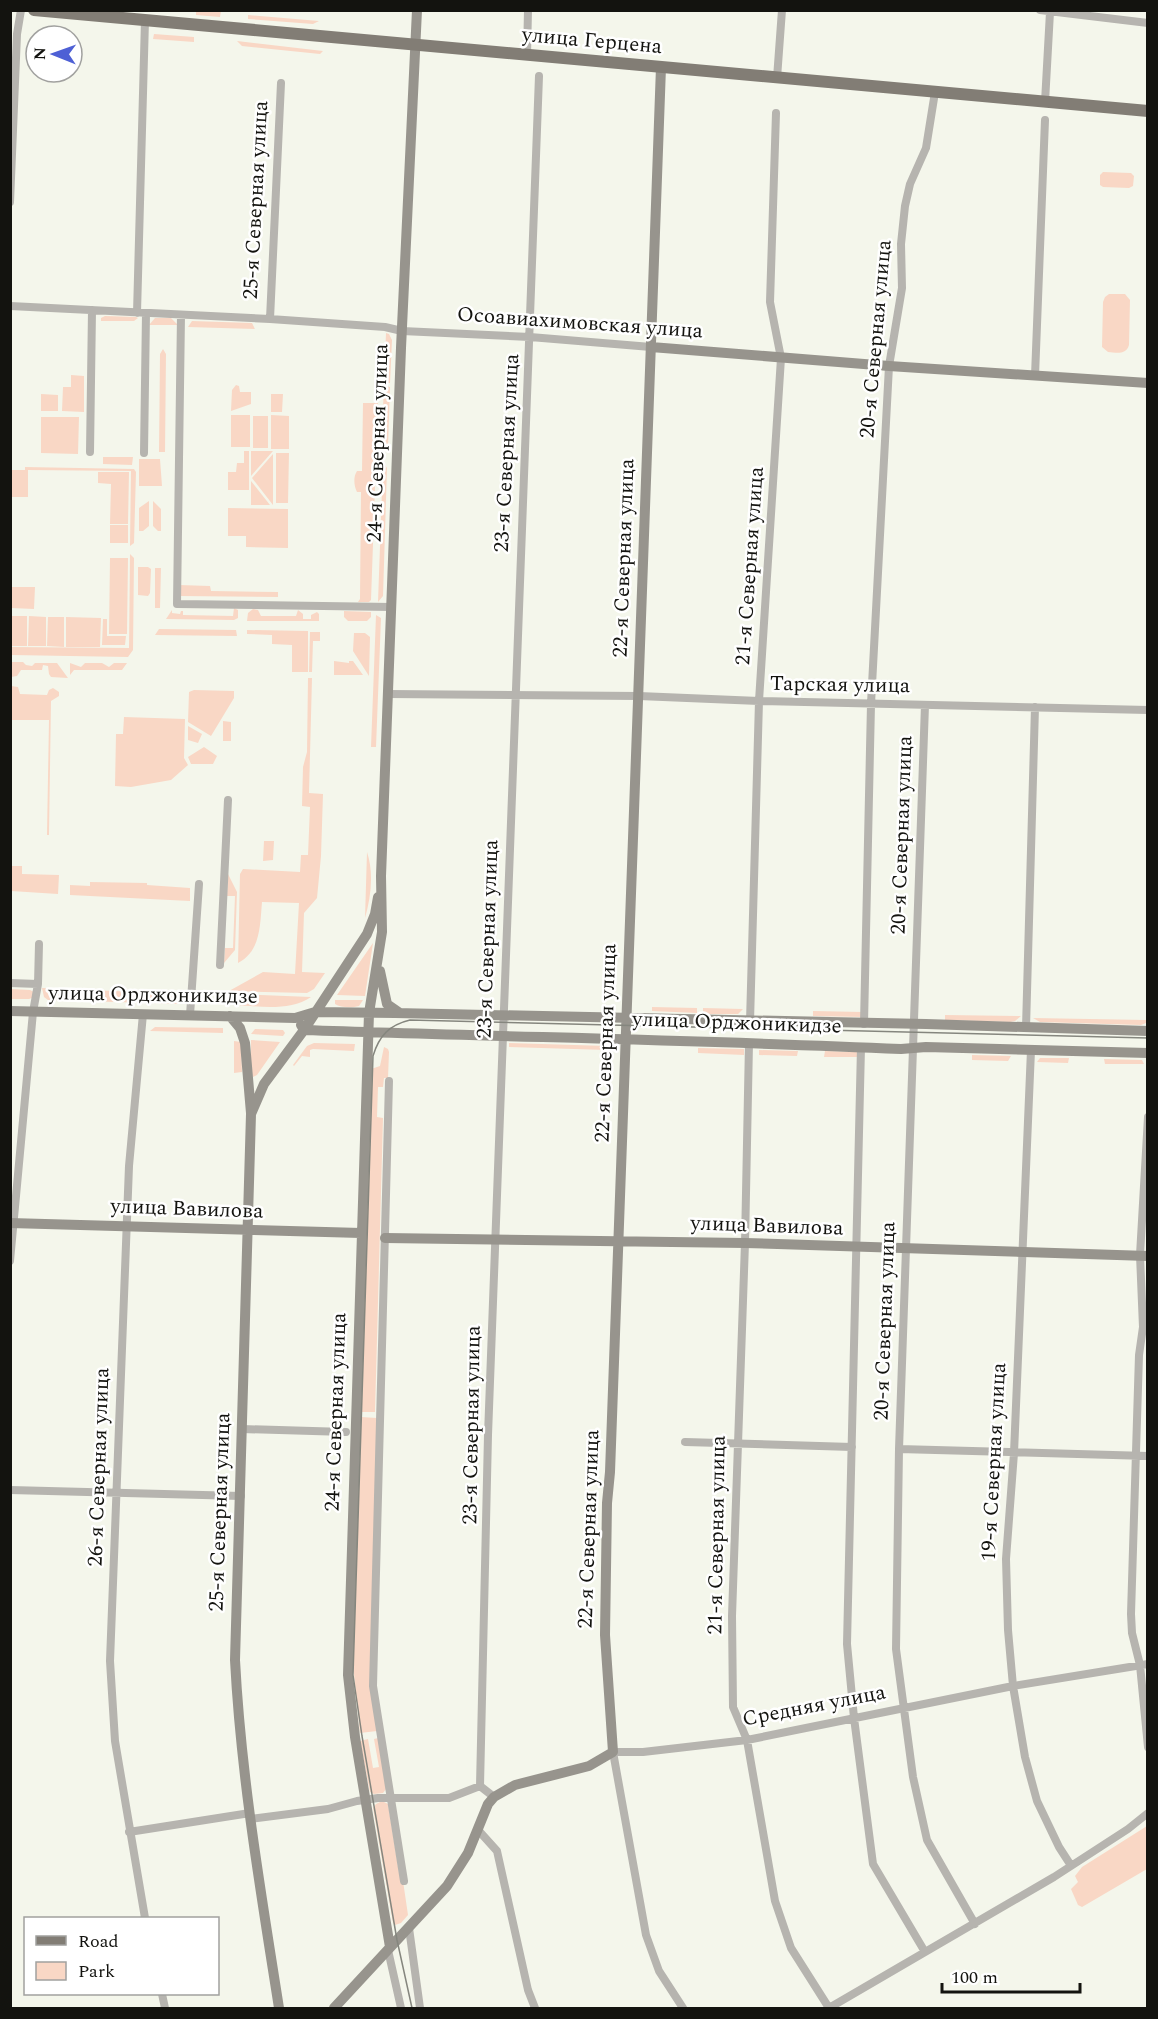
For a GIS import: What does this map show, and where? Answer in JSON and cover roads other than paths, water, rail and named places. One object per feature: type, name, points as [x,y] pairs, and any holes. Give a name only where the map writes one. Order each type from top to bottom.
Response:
[{"type":"main road","name":"улица Герцена","points":[[34,10],[1148,111]]},
{"type":"main road","name":"24-я Северная улица","points":[[389,1948],[348,1675],[369,1013],[383,916],[381,876],[417,10]]},
{"type":"main road","name":"22-я Северная улица","points":[[613,1752],[605,1635],[607,1503],[610,1472],[662,67]]},
{"type":"main road","name":"Осоавиахимовская улица","points":[[651,347],[1148,383]]},
{"type":"main road","name":"24-я Северная улица","points":[[304,1030],[367,934],[375,914],[381,876]]},
{"type":"main road","points":[[378,963],[384,998],[391,1008],[400,1014]]},
{"type":"main road","name":"улица Орджоникидзе","points":[[10,1011],[295,1018],[315,1012],[1148,1031]]},
{"type":"main road","points":[[230,1016],[240,1028],[245,1043],[251,1114]]},
{"type":"main road","points":[[295,1018],[304,1030]]},
{"type":"main road","name":"улица Орджоникидзе","points":[[304,1030],[912,1049],[926,1047],[1148,1053]]},
{"type":"main road","name":"25-я Северная улица","points":[[279,2008],[250,1816],[237,1707],[235,1660],[251,1114],[264,1084],[304,1030]]},
{"type":"main road","name":"улица Вавилова","points":[[12,1223],[362,1233]]},
{"type":"main road","name":"улица Вавилова","points":[[385,1238],[745,1243],[1144,1255]]},
{"type":"main road","name":"Средняя улица","points":[[494,1797],[515,1785],[589,1766],[613,1752]]},
{"type":"main road","points":[[334,2008],[447,1886],[468,1853],[479,1831],[488,1804],[494,1797]]},
{"type":"street","points":[[10,202],[17,34],[21,10]]},
{"type":"street","points":[[527,55],[528,10]]},
{"type":"street","points":[[777,78],[782,10]]},
{"type":"street","points":[[1040,10],[1148,23]]},
{"type":"street","points":[[1046,102],[1050,12]]},
{"type":"street","points":[[144,453],[141,313],[145,20]]},
{"type":"street","name":"23-я Северная улица","points":[[480,1786],[488,1435],[539,76]]},
{"type":"street","name":"25-я Северная улица","points":[[270,319],[281,83]]},
{"type":"street","name":"20-я Северная улица","points":[[864,1024],[871,704],[889,366],[902,288],[901,244],[905,206],[910,184],[926,148],[934,92]]},
{"type":"street","name":"21-я Северная улица","points":[[750,1022],[759,701],[781,358],[770,302],[776,113]]},
{"type":"street","points":[[1035,376],[1045,120]]},
{"type":"street","name":"Осоавиахимовская улица","points":[[10,306],[270,319],[384,327],[402,331],[530,337],[651,347]]},
{"type":"street","points":[[90,452],[92,310]]},
{"type":"street","points":[[181,315],[177,604],[392,607]]},
{"type":"street","name":"Тарская улица","points":[[388,694],[639,696],[1148,710]]},
{"type":"street","name":"20-я Северная улица","points":[[925,705],[899,1449],[896,1650],[913,1777],[927,1840],[975,1924]]},
{"type":"street","points":[[1026,1028],[1035,707]]},
{"type":"street","points":[[220,965],[228,800]]},
{"type":"street","points":[[189,1015],[199,884]]},
{"type":"street","points":[[10,1261],[33,1012],[38,984],[39,944]]},
{"type":"street","points":[[10,983],[38,984]]},
{"type":"street","name":"26-я Северная улица","points":[[143,1014],[129,1166],[110,1661],[114,1741],[145,1917]]},
{"type":"street","name":"21-я Северная улица","points":[[749,1043],[745,1243],[736,1443],[732,1616],[733,1707],[747,1740],[778,1912],[791,1948],[829,2008]]},
{"type":"street","name":"20-я Северная улица","points":[[861,1047],[847,1644],[873,1864],[925,1952]]},
{"type":"street","name":"19-я Северная улица","points":[[1031,1050],[1014,1453],[1006,1559],[1008,1630],[1013,1686],[1025,1757],[1037,1801],[1059,1847],[1070,1864]]},
{"type":"street","name":"24-я Северная улица","points":[[389,1081],[373,1686],[404,1881]]},
{"type":"street","points":[[1148,1117],[1143,1327],[1139,1355],[1131,1614],[1132,1633],[1144,1665],[1148,1748]]},
{"type":"street","points":[[242,1429],[346,1432]]},
{"type":"street","points":[[685,1442],[852,1447]]},
{"type":"street","points":[[899,1449],[1148,1456]]},
{"type":"street","points":[[10,1490],[241,1496]]},
{"type":"street","name":"Средняя улица","points":[[613,1752],[642,1752],[747,1740],[1013,1686],[1144,1665]]},
{"type":"street","name":"22-я Северная улица","points":[[613,1752],[646,1935],[659,1971],[682,2008]]},
{"type":"street","points":[[129,1832],[250,1816],[328,1809],[366,1799],[448,1798],[480,1786],[494,1797]]},
{"type":"street","points":[[829,2008],[1054,1876],[1128,1829],[1148,1813]]},
{"type":"street","points":[[479,1831],[497,1851],[528,1990],[535,2008]]},
{"type":"street","points":[[409,1928],[420,2008]]},
{"type":"street","name":"24-я Северная улица","points":[[389,1948],[402,2008]]},
{"type":"tram line","points":[[412,2008],[397,1940],[353,1675],[373,1056],[382,1037],[391,1028],[410,1020],[1148,1038]]}]
